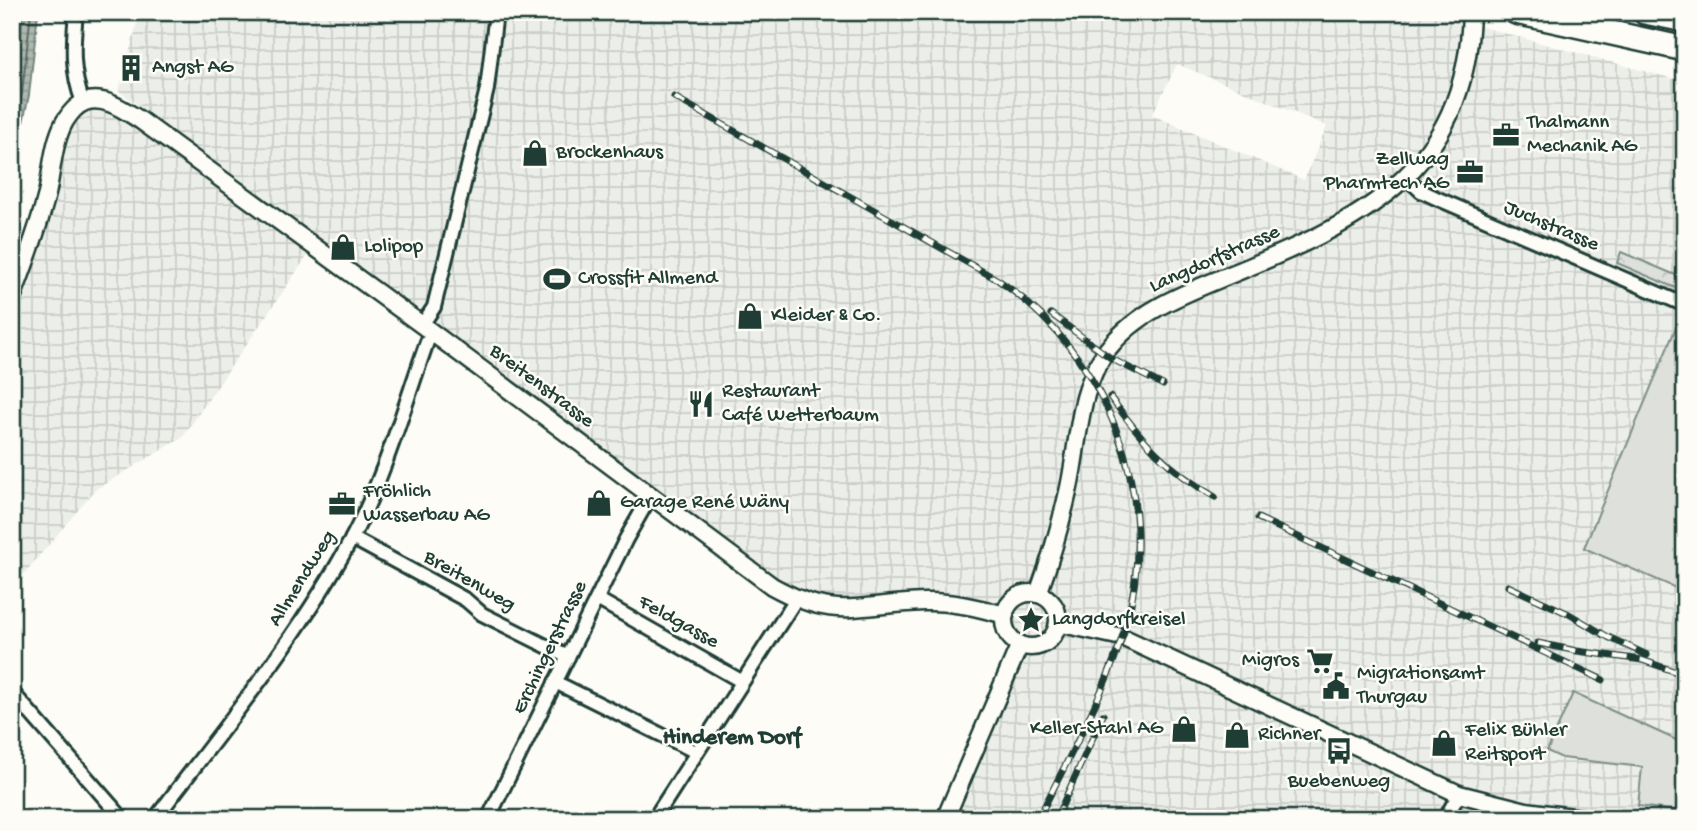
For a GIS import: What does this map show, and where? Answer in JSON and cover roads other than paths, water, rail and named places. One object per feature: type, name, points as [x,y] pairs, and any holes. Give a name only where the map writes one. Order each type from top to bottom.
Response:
[{"type":"highway","points":[[1516,12],[1685,49]]},
{"type":"highway","points":[[1646,12],[1685,20]]},
{"type":"highway","points":[[1554,21],[1685,62]]},
{"type":"street","points":[[12,298],[43,210],[59,138],[65,122],[74,109],[83,103],[72,58],[76,12]]},
{"type":"street","name":"Allmendweg","points":[[155,819],[285,645],[352,538],[372,494],[427,342],[487,89],[496,12]]},
{"type":"street","name":"Langdorfstrasse","points":[[1038,594],[1055,544],[1090,383],[1107,351],[1126,329],[1168,301],[1319,237],[1356,217],[1388,195],[1436,139],[1447,120],[1466,66],[1471,12]]},
{"type":"street","name":"Breitenstrasse","points":[[83,103],[105,102],[120,107],[140,120],[428,329],[767,582],[796,599],[837,610],[942,602],[1005,615]]},
{"type":"street","name":"Juchstrasse","points":[[1406,177],[1421,191],[1436,198],[1685,305]]},
{"type":"street","name":"Erchingerstrasse","points":[[488,819],[651,495]]},
{"type":"street","name":"Breitenweg","points":[[352,538],[466,600],[482,614],[568,657]]},
{"type":"street","points":[[1038,594],[1051,602],[1058,623],[1051,638],[1044,643],[1028,646],[1020,644],[1006,629],[1005,615],[1008,607],[1021,595],[1038,594]]},
{"type":"street","name":"Feldgasse","points":[[597,599],[741,681]]},
{"type":"street","points":[[654,819],[796,599]]},
{"type":"street","points":[[1058,623],[1122,637],[1459,794],[1525,811],[1588,819]]},
{"type":"street","points":[[945,819],[1020,644]]},
{"type":"street","points":[[555,682],[696,752]]},
{"type":"street","points":[[12,692],[123,819]]},
{"type":"street","points":[[1444,819],[1459,794]]},
{"type":"water","points":[[12,12],[38,12],[29,95],[12,172]]},
{"type":"railway","points":[[674,97],[998,280],[1037,311],[1070,348],[1097,388],[1117,432],[1131,479],[1137,527],[1135,576],[1126,625],[1118,649],[1086,724],[1038,819]]},
{"type":"railway","points":[[1051,314],[1112,359],[1163,385]]},
{"type":"railway","points":[[1110,397],[1156,453],[1215,497]]},
{"type":"railway","points":[[1258,518],[1603,680]]},
{"type":"railway","points":[[1508,586],[1647,655]]},
{"type":"railway","points":[[1538,643],[1642,660],[1685,675]]},
{"type":"railway","points":[[1056,819],[1103,715]]},
{"type":"place","name":"Angst AG","points":[[131,68]]},
{"type":"place","name":"Thalmann Mechanik AG","points":[[1506,135]]},
{"type":"place","name":"Brockenhaus","points":[[535,153]]},
{"type":"place","name":"Zellwag Pharmtech AG","points":[[1470,172]]},
{"type":"place","name":"Lolipop","points":[[343,247]]},
{"type":"place","name":"Crossfit Allmend","points":[[557,279]]},
{"type":"place","name":"Kleider & Co.","points":[[750,316]]},
{"type":"place","name":"Restaurant Café Wetterbaum","points":[[701,404]]},
{"type":"place","name":"Garage René Wäny","points":[[599,503]]},
{"type":"place","name":"Fröhlich Wasserbau AG","points":[[342,504]]},
{"type":"place","name":"Langdorfkreisel","points":[[1031,620]]},
{"type":"place","name":"Migros","points":[[1320,661]]},
{"type":"place","name":"Migrationsamt Thurgau","points":[[1336,686]]},
{"type":"place","name":"Keller-Stahl AG","points":[[1184,729]]},
{"type":"place","name":"Richner","points":[[1237,735]]},
{"type":"place","name":"Felix Bühler Reitsport","points":[[1444,743]]},
{"type":"place","name":"Buebenweg","points":[[1339,751]]},
{"type":"district","name":"Hinderem Dorf","points":[[732,738]]}]
